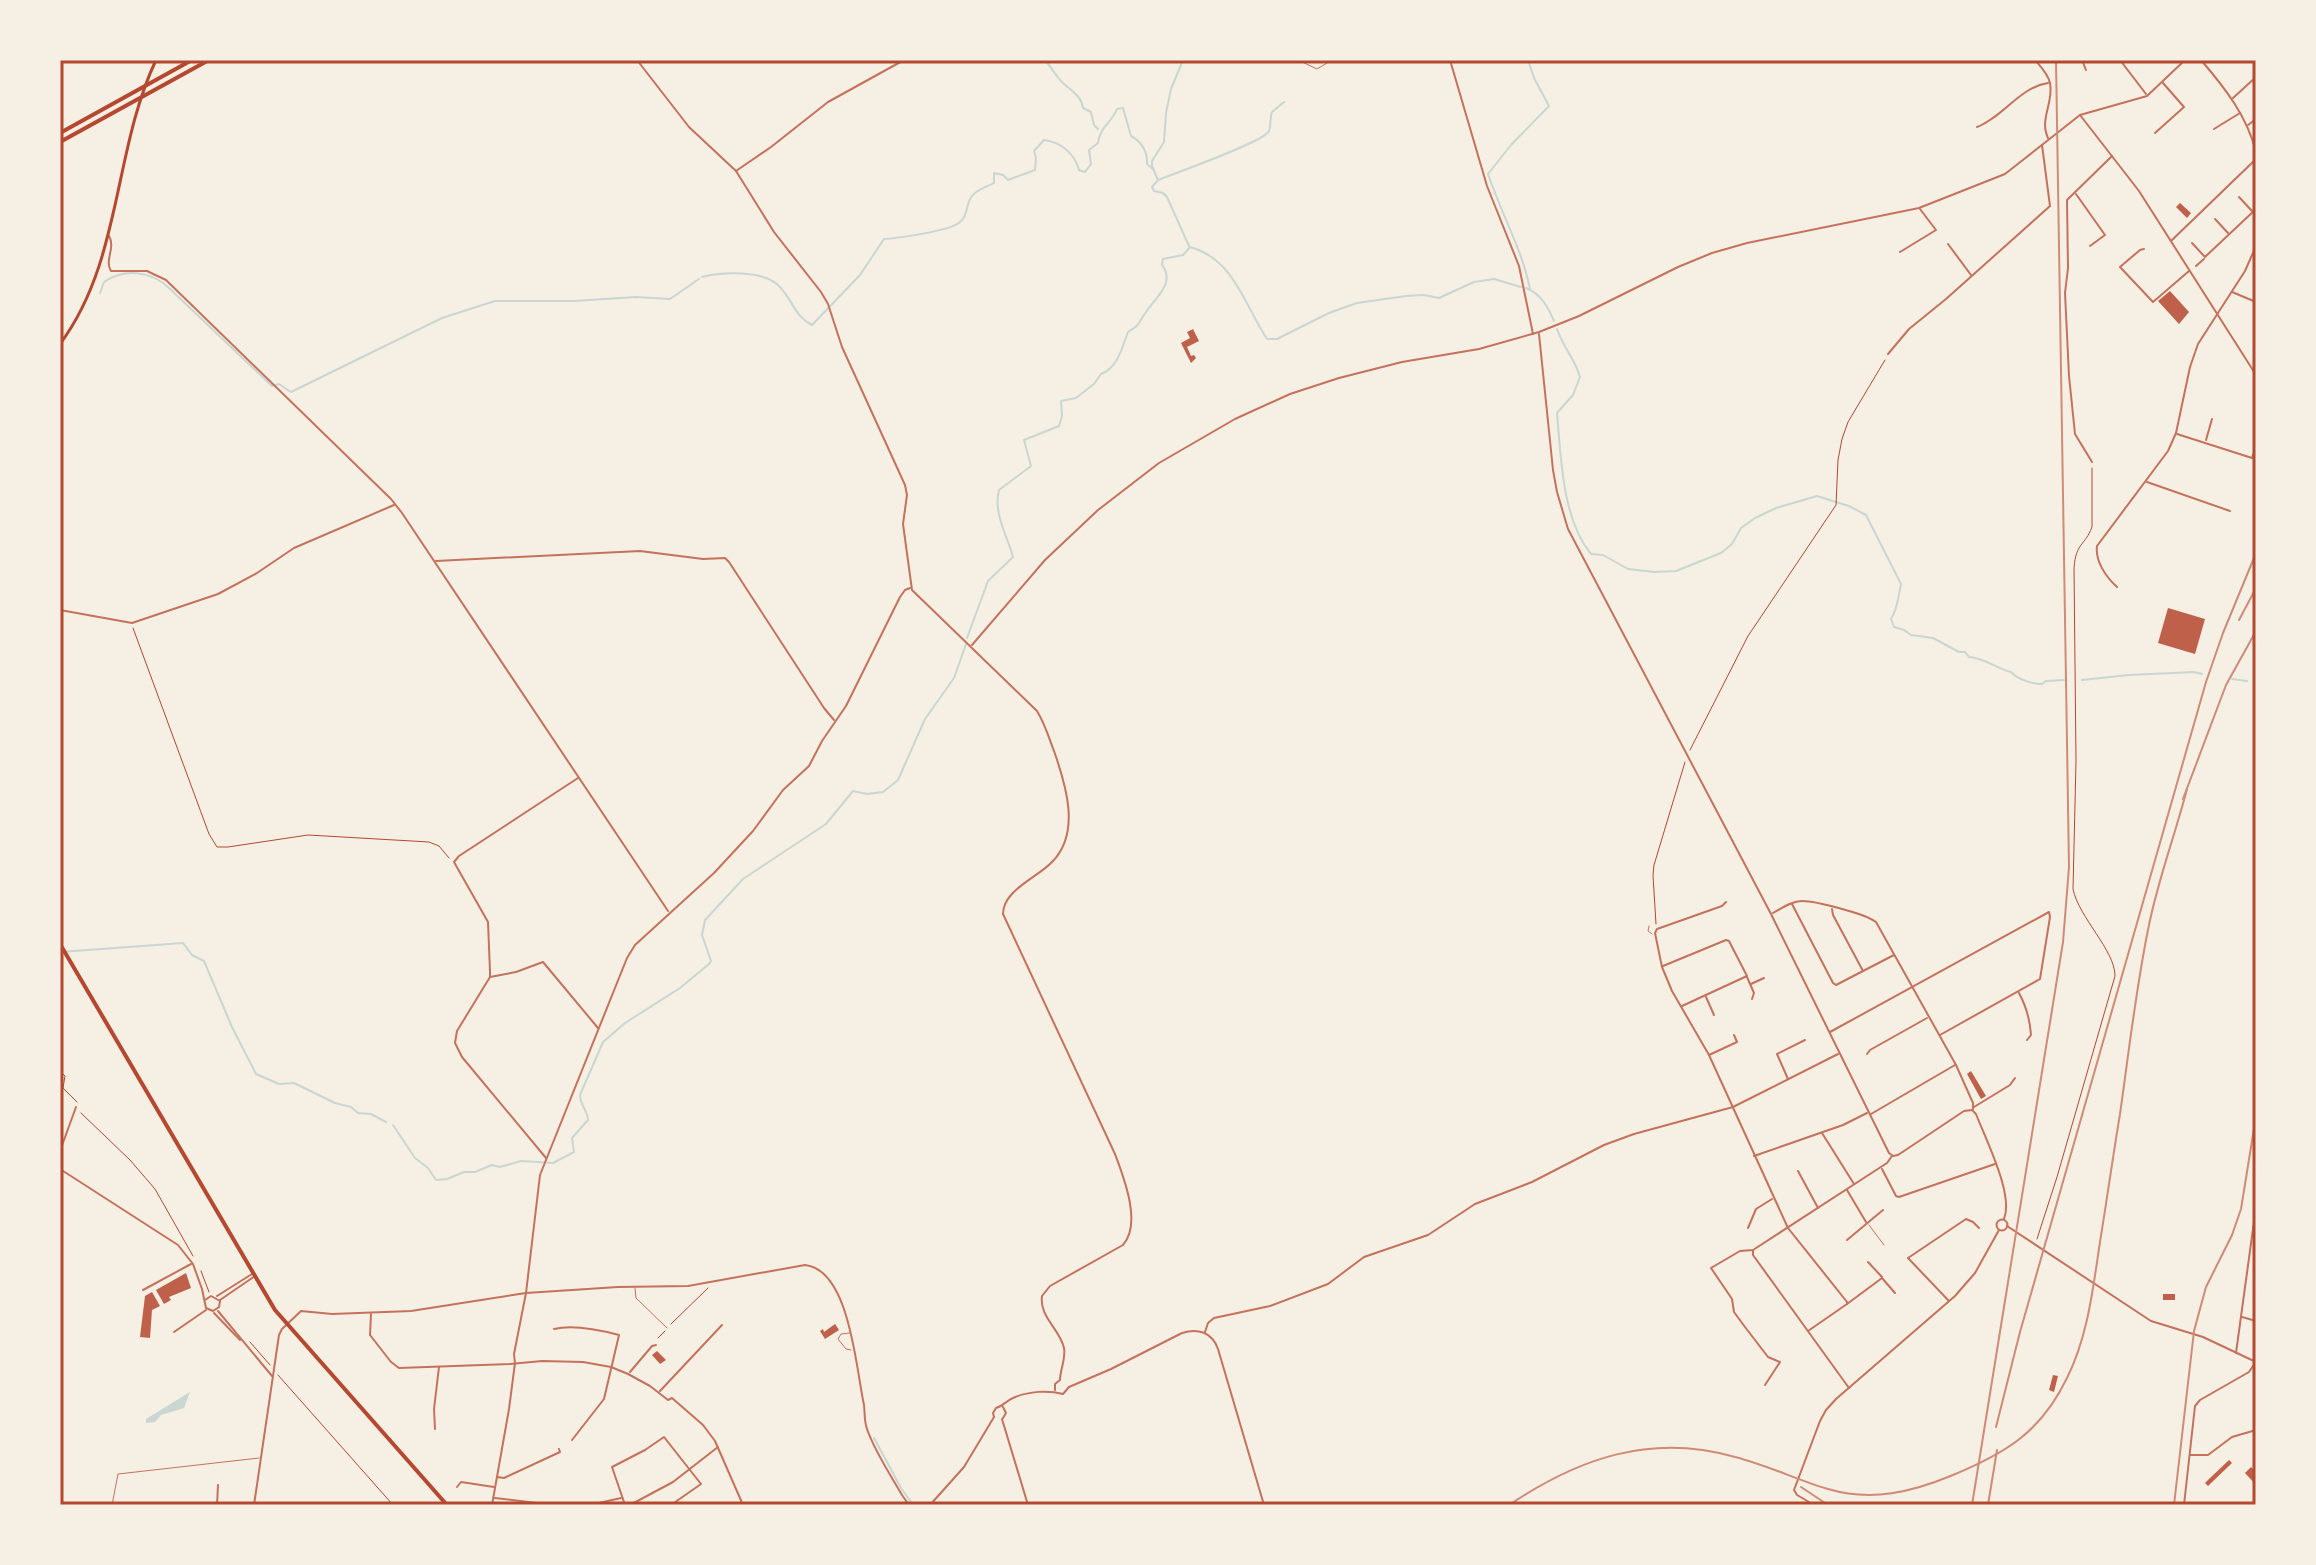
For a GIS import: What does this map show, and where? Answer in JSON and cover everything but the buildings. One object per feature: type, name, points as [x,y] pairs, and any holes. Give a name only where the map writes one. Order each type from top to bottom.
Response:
[{"type":"main road","points":[[60,344],[83,308],[94,283],[108,235],[129,135],[156,60]]},
{"type":"main road","points":[[60,133],[192,60]]},
{"type":"main road","points":[[60,142],[209,60]]},
{"type":"main road","points":[[60,944],[260,1285],[286,1324],[447,1505]]},
{"type":"street","points":[[637,60],[689,127],[736,171],[777,237],[828,304],[840,341],[905,485],[907,495],[903,524],[911,587],[1037,711],[1061,774],[1068,809],[1066,841],[1052,862],[1009,897],[1003,914],[1115,1154],[1126,1186],[1132,1224],[1130,1236],[1123,1245],[1050,1286],[1042,1296],[1044,1311],[1064,1347],[1060,1380],[1055,1384],[1055,1390]]},
{"type":"street","points":[[736,171],[828,102],[904,60]]},
{"type":"street","points":[[1450,60],[1484,177],[1517,259],[1533,334]]},
{"type":"street","points":[[2035,60],[2050,83],[2044,124],[2048,139]]},
{"type":"street","points":[[2082,60],[2086,70]]},
{"type":"street","points":[[2120,60],[2147,96]]},
{"type":"street","points":[[971,646],[1045,560],[1089,518],[1144,474],[1209,432],[1280,398],[1339,378],[1402,362],[1479,349],[1539,332],[1712,253],[1919,208],[2002,176],[2080,115],[2147,96],[2185,60]]},
{"type":"street","points":[[2201,60],[2241,113],[2256,152]]},
{"type":"street","points":[[2232,99],[2256,77]]},
{"type":"street","points":[[2155,133],[2184,107],[2162,82]]},
{"type":"street","points":[[1977,127],[1987,123],[2034,87],[2050,83]]},
{"type":"street","points":[[2214,129],[2241,113]]},
{"type":"street","points":[[2080,115],[2139,191],[2256,375]]},
{"type":"street","points":[[2247,126],[2256,119]]},
{"type":"street","points":[[1888,354],[1903,334],[2050,206],[2042,144]]},
{"type":"street","points":[[2092,462],[2075,434],[2069,376],[2065,293],[2068,268],[2067,200],[2113,156]]},
{"type":"street","points":[[2171,241],[2256,159]]},
{"type":"street","points":[[2075,193],[2105,235],[2090,246]]},
{"type":"street","points":[[2196,266],[2254,210],[2239,197]]},
{"type":"street","points":[[1900,252],[1936,230],[1919,208]]},
{"type":"street","points":[[2215,219],[2229,234]]},
{"type":"street","points":[[108,235],[112,244],[109,270],[147,271],[162,277],[395,505],[669,913]]},
{"type":"street","points":[[2192,243],[2205,257]]},
{"type":"street","points":[[1948,244],[1972,276]]},
{"type":"street","points":[[2117,587],[2098,559],[2096,549],[2168,451],[2176,433],[2198,344],[2232,292],[2256,246]]},
{"type":"street","points":[[2144,249],[2120,267],[2153,302],[2189,271]]},
{"type":"street","points":[[2232,292],[2256,302]]},
{"type":"street","points":[[1539,332],[1553,470],[1565,521],[1586,567],[1626,636],[1771,914],[1869,1114],[1893,1156]]},
{"type":"street","points":[[2205,443],[2212,419]]},
{"type":"street","points":[[2176,433],[2252,458],[2256,447]]},
{"type":"street","points":[[2146,482],[2230,511]]},
{"type":"street","points":[[60,610],[132,623],[218,594],[294,548],[395,505]]},
{"type":"street","points":[[434,561],[640,551],[703,559],[725,558],[835,721]]},
{"type":"street","points":[[492,1505],[526,1293],[538,1185],[631,949],[714,873],[753,831],[783,790],[809,766],[846,706],[900,597],[911,587]]},
{"type":"street","points":[[545,1162],[457,1049],[457,1031],[490,977],[488,922],[454,862],[578,778]]},
{"type":"street","points":[[1771,914],[1792,903],[1804,901],[1872,919],[1880,927],[1956,1065],[1995,1164],[2005,1196],[2007,1212],[2004,1219],[2007,1226],[2151,1321],[2198,1336],[2256,1362],[2249,1372],[2200,1400],[2195,1406],[2184,1505]]},
{"type":"street","points":[[1726,902],[1655,928],[1662,967],[1709,1055],[1788,1228],[1847,1304]]},
{"type":"street","points":[[1792,903],[1836,985],[1895,955]]},
{"type":"street","points":[[1832,908],[1863,972]]},
{"type":"street","points":[[1829,1032],[2047,911],[2051,915],[2041,977],[1940,1035]]},
{"type":"street","points":[[1662,967],[1729,941],[1754,993],[1752,999]]},
{"type":"street","points":[[490,977],[543,962],[599,1028]]},
{"type":"street","points":[[1681,1006],[1747,976]]},
{"type":"street","points":[[1750,984],[1764,978]]},
{"type":"street","points":[[2018,992],[2029,1018],[2031,1035],[2027,1040]]},
{"type":"street","points":[[1705,996],[1714,1015]]},
{"type":"street","points":[[1867,1054],[1929,1017]]},
{"type":"street","points":[[1709,1055],[1738,1044],[1734,1035]]},
{"type":"street","points":[[1789,1079],[1777,1054],[1805,1040]]},
{"type":"street","points":[[1205,1333],[1212,1319],[1270,1306],[1328,1284],[1364,1257],[1428,1235],[1475,1204],[1532,1182],[1604,1145],[1733,1107],[1840,1053]]},
{"type":"street","points":[[1754,1156],[1869,1114],[1956,1065]]},
{"type":"street","points":[[1765,1385],[1780,1362],[1768,1357],[1761,1349],[1734,1312],[1732,1299],[1711,1269],[1740,1251],[1753,1250],[1893,1156],[2010,1085],[2015,1078]]},
{"type":"street","points":[[60,1151],[76,1107]]},
{"type":"street","points":[[1822,1132],[1854,1184]]},
{"type":"street","points":[[1880,1167],[1899,1197],[1995,1164]]},
{"type":"street","points":[[60,1169],[173,1241],[193,1261],[206,1308]]},
{"type":"street","points":[[1798,1171],[1818,1208]]},
{"type":"street","points":[[1846,1189],[1867,1223]]},
{"type":"street","points":[[1748,1228],[1756,1209],[1774,1198]]},
{"type":"street","points":[[2236,1354],[2256,1207]]},
{"type":"street","points":[[1847,1240],[1883,1210]]},
{"type":"street","points":[[1949,1301],[1908,1258],[1966,1219],[1979,1228]]},
{"type":"street","points":[[1999,1230],[1997,1221],[2004,1219]]},
{"type":"street","points":[[1999,1230],[2007,1226]]},
{"type":"street","points":[[1814,1505],[1795,1494],[1794,1490],[1824,1412],[1949,1301],[1975,1273],[1999,1230]]},
{"type":"street","points":[[1753,1250],[1753,1255],[1849,1388]]},
{"type":"street","points":[[143,1290],[193,1261]]},
{"type":"street","points":[[1868,1262],[1895,1293]]},
{"type":"street","points":[[254,1505],[279,1335],[286,1324],[303,1310],[332,1314],[436,1309],[526,1293],[682,1287],[797,1266],[815,1267],[824,1272],[832,1283],[851,1333],[866,1428],[909,1505]]},
{"type":"street","points":[[215,1311],[220,1301],[254,1274]]},
{"type":"street","points":[[216,1297],[254,1274]]},
{"type":"street","points":[[1808,1331],[1882,1278]]},
{"type":"street","points":[[246,1283],[260,1285]]},
{"type":"street","points":[[202,1289],[220,1301]]},
{"type":"street","points":[[205,1300],[209,1296]]},
{"type":"street","points":[[206,1308],[215,1311],[272,1376]]},
{"type":"street","points":[[174,1332],[206,1308]]},
{"type":"street","points":[[371,1313],[370,1335],[393,1365],[403,1368],[577,1361],[611,1367],[628,1374],[668,1400],[672,1398],[703,1425],[718,1447],[743,1505]]},
{"type":"street","points":[[2242,1316],[2256,1321]]},
{"type":"street","points":[[658,1392],[722,1325]]},
{"type":"street","points":[[554,1329],[585,1329],[619,1335],[604,1399],[572,1440]]},
{"type":"street","points":[[1060,1380],[1067,1383],[1111,1369],[1182,1333],[1196,1330],[1205,1333],[1214,1340],[1218,1349],[1264,1505]]},
{"type":"street","points":[[628,1374],[656,1345]]},
{"type":"street","points":[[435,1429],[439,1365]]},
{"type":"street","points":[[930,1505],[957,1475],[994,1417],[995,1409],[1015,1397],[1055,1390],[1063,1394],[1067,1383]]},
{"type":"street","points":[[1002,1407],[1006,1413],[1002,1419]]},
{"type":"street","points":[[994,1417],[1002,1419]]},
{"type":"street","points":[[1002,1419],[1028,1505]]},
{"type":"street","points":[[2189,1455],[2208,1455],[2232,1437],[2256,1430]]},
{"type":"street","points":[[671,1505],[699,1486],[700,1480],[691,1470],[664,1437],[612,1467],[623,1493],[622,1498],[628,1505],[656,1493],[691,1470],[718,1447]]},
{"type":"street","points":[[496,1476],[504,1478],[560,1452],[559,1449]]},
{"type":"street","points":[[457,1487],[461,1482],[496,1487]]},
{"type":"street","points":[[217,1505],[218,1485]]},
{"type":"street","points":[[494,1498],[538,1505]]},
{"type":"street","points":[[590,1505],[622,1498]]},
{"type":"lane","points":[[1298,60],[1317,69],[1332,60]]},
{"type":"lane","points":[[1655,928],[1651,925],[1647,929],[1655,935]]},
{"type":"lane","points":[[1867,1223],[1884,1245]]},
{"type":"lane","points":[[635,1288],[636,1298],[667,1328]]},
{"type":"lane","points":[[851,1333],[841,1334],[838,1339],[846,1349],[854,1350]]},
{"type":"lane","points":[[112,1505],[118,1474],[261,1458]]},
{"type":"path","points":[[1655,928],[1654,865],[1687,757],[1748,636],[1836,505],[1842,439],[1848,422],[1888,354]]},
{"type":"path","points":[[2035,1243],[2115,976],[2113,963],[2079,906],[2073,889],[2076,761],[2074,568],[2078,547],[2092,527],[2092,462]]},
{"type":"path","points":[[132,623],[209,834],[217,847],[308,835],[429,842],[439,846],[454,862]]},
{"type":"path","points":[[61,1072],[65,1075],[63,1088],[76,1101],[76,1107],[155,1189],[212,1293]]},
{"type":"path","points":[[656,1345],[656,1340],[667,1328],[713,1283]]},
{"type":"path","points":[[251,1343],[393,1505]]},
{"type":"shaded area","points":[[190,1392],[184,1408],[146,1423],[146,1419]]},
{"type":"waterway","points":[[1045,60],[1060,80],[1078,96],[1083,108],[1091,112],[1098,129]]},
{"type":"waterway","points":[[1183,60],[1171,89],[1164,142],[1152,161],[1158,180],[1152,187],[1167,197],[1189,246]]},
{"type":"waterway","points":[[1528,60],[1549,106],[1488,174],[1522,260],[1530,289]]},
{"type":"waterway","points":[[1158,180],[1263,136],[1269,131],[1272,112],[1284,102]]},
{"type":"waterway","points":[[702,277],[742,274],[771,280],[783,290],[801,317],[812,325],[860,275],[884,239],[911,236],[959,223],[974,194],[994,183],[994,173],[1008,180],[1035,170],[1034,151],[1044,140],[1066,150],[1079,170],[1085,172],[1091,164],[1089,150],[1098,143],[1117,109],[1123,108],[1131,136],[1143,147],[1147,164],[1154,170]]},
{"type":"waterway","points":[[967,638],[988,581],[1013,557],[999,516],[998,499],[999,490],[1031,466],[1024,440],[1059,426],[1061,401],[1076,398],[1112,367],[1128,332],[1139,323],[1163,290],[1167,278],[1163,259],[1183,255],[1190,247],[1217,262],[1236,284],[1267,339],[1277,339],[1357,303],[1406,296],[1439,298],[1474,282],[1494,279],[1521,287]]},
{"type":"waterway","points":[[100,293],[104,282],[129,273],[146,275],[162,282],[272,386],[279,384],[291,392],[442,318],[495,301],[670,299],[699,279]]},
{"type":"waterway","points":[[1526,288],[1543,302],[1554,321]]},
{"type":"waterway","points":[[1557,329],[1580,377],[1573,395],[1557,413],[1562,468],[1574,523],[1591,554],[1603,555],[1628,569],[1676,571],[1721,553],[1732,544],[1741,528],[1755,518],[1776,508],[1817,496],[1866,515],[1901,584],[1891,619],[1894,627],[1911,635],[1933,638],[2029,682],[2042,684],[2064,680]]},
{"type":"waterway","points":[[393,1125],[415,1158],[428,1168],[436,1180],[492,1165],[500,1167],[521,1161],[553,1163],[574,1152],[572,1138],[588,1120],[580,1095],[603,1042],[709,964],[711,961],[702,935],[705,920],[743,879],[826,824],[853,791],[867,794],[883,792],[898,780],[925,719],[954,678],[966,644]]},
{"type":"waterway","points":[[2082,680],[2129,675],[2202,674]]},
{"type":"waterway","points":[[2232,679],[2247,681]]},
{"type":"waterway","points":[[60,952],[183,943],[192,955],[204,961],[256,1074],[279,1084],[294,1083],[335,1103],[351,1107],[358,1113],[371,1114],[386,1122]]},
{"type":"waterway","points":[[874,1438],[913,1505]]},
{"type":"railway","points":[[1972,1505],[2063,942],[2069,867],[2056,60]]},
{"type":"railway","points":[[1996,1427],[2020,1332],[2206,682],[2256,553]]},
{"type":"railway","points":[[2239,620],[2256,588]]},
{"type":"railway","points":[[2183,799],[2226,685],[2256,631]]},
{"type":"railway","points":[[1509,1505],[1535,1488],[1589,1463],[1645,1449],[1674,1448],[1704,1450],[1735,1457],[1844,1493],[1892,1493],[1938,1481],[1972,1467],[2006,1449],[2033,1427],[2057,1397],[2085,1329],[2144,948],[2187,789]]},
{"type":"railway","points":[[2174,1505],[2194,1331],[2206,1287],[2232,1235],[2241,1209],[2256,1116]]},
{"type":"railway","points":[[1988,1505],[1997,1450]]},
{"type":"railway","points":[[1801,1487],[1828,1505]]}]
